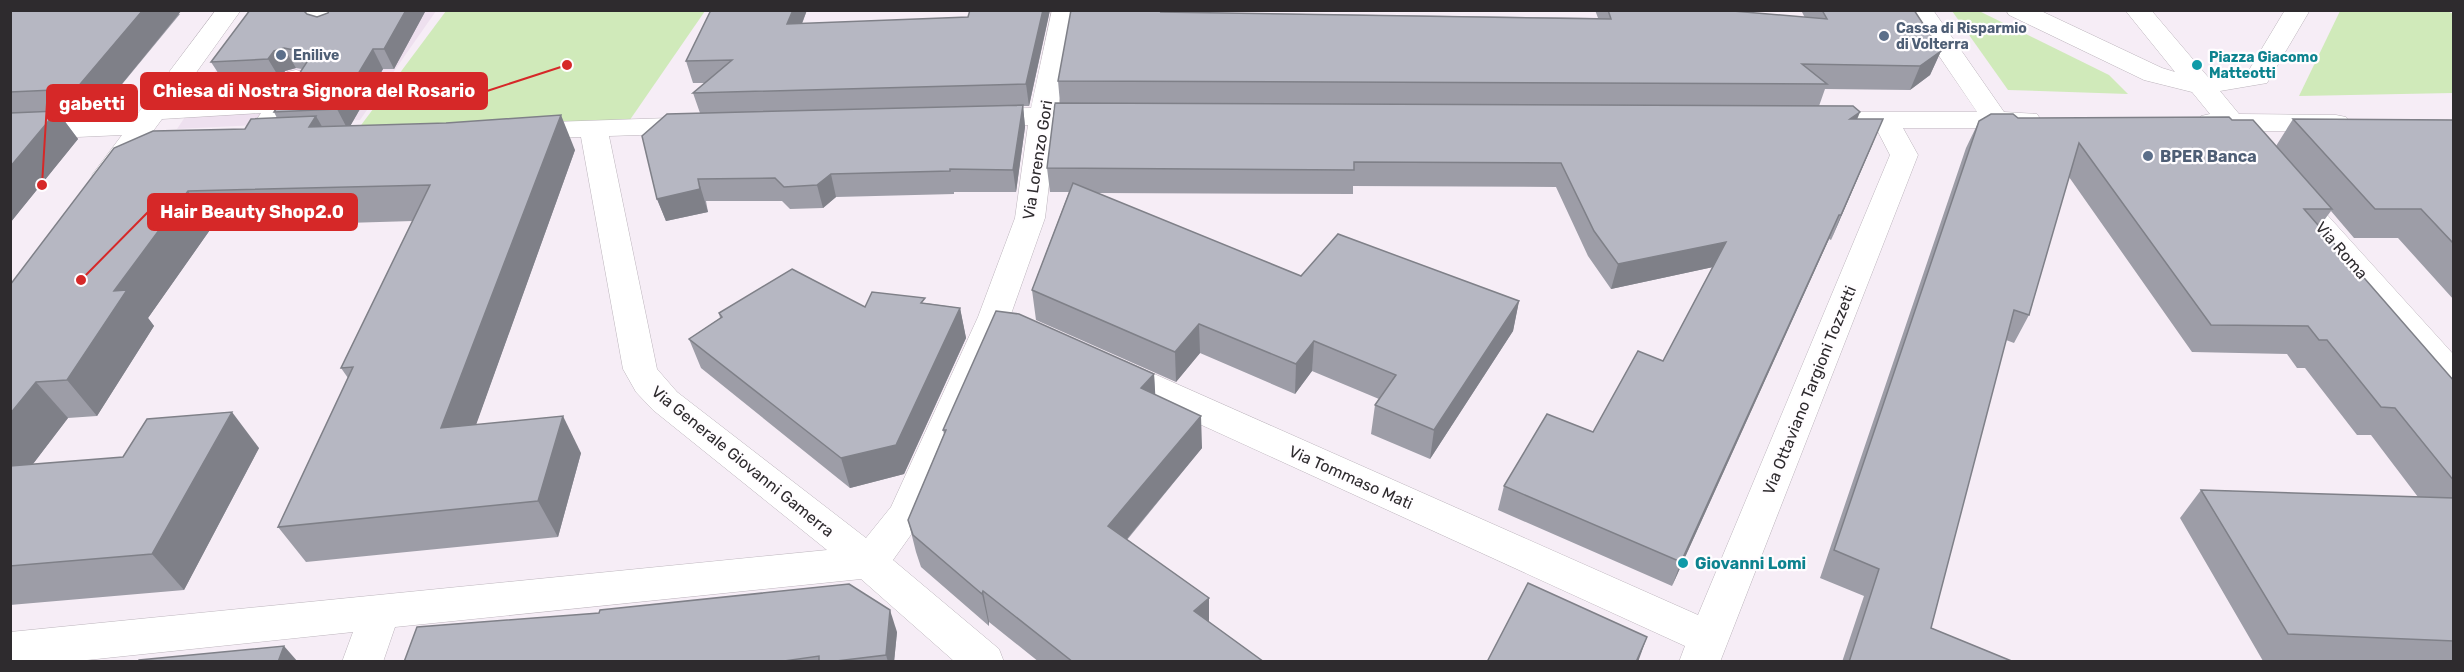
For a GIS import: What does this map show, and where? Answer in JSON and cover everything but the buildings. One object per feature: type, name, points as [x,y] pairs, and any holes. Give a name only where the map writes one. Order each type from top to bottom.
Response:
[{"type":"street","name":"Via Lorenzo Gori","points":[[868,562],[906,515],[1008,323],[1029,218],[1043,116],[1065,10]]},
{"type":"street","points":[[1920,10],[1987,119]]},
{"type":"street","points":[[2018,10],[2153,74],[2200,86],[2258,77],[2298,10]]},
{"type":"street","points":[[2137,10],[2231,123]]},
{"type":"street","points":[[89,197],[226,15],[335,14],[327,27]]},
{"type":"street","points":[[268,143],[280,104],[296,78]]},
{"type":"street","points":[[10,132],[280,104]]},
{"type":"street","points":[[954,118],[1125,116]]},
{"type":"street","points":[[1816,119],[2054,120]]},
{"type":"street","name":"Via Ottaviano Targioni Tozzetti","points":[[1704,650],[1904,155],[1885,120]]},
{"type":"street","points":[[2182,122],[2365,123]]},
{"type":"street","name":"Via Roma","points":[[2231,123],[2454,378]]},
{"type":"street","points":[[500,133],[719,124]]},
{"type":"street","name":"Via Generale Giovanni Gamerra","points":[[593,128],[640,369],[648,383],[665,401],[868,562],[984,662]]},
{"type":"street","points":[[125,151],[159,149]]},
{"type":"street","name":"Via Tommaso Mati","points":[[1087,358],[1704,650]]},
{"type":"street","points":[[10,650],[868,562]]},
{"type":"street","points":[[362,662],[381,611]]},
{"type":"shaded area","points":[[255,11],[436,11],[360,120],[177,129]]},
{"type":"green space","points":[[2446,10],[2453,14],[2453,93],[2299,96],[2340,11]]},
{"type":"green space","points":[[446,11],[705,11],[625,127],[350,140]]},
{"type":"green space","points":[[1952,11],[1979,11],[2109,75],[2128,94],[2008,90]]},
{"type":"place","name":"Cassa di Risparmio di Volterra","points":[[1884,36]]},
{"type":"place","name":"Enilive","points":[[281,55]]},
{"type":"place","name":"Chiesa di Nostra Signora del Rosario","points":[[567,65]]},
{"type":"place","name":"Piazza Giacomo Matteotti","points":[[2197,65]]},
{"type":"place","name":"BPER Banca","points":[[2148,156]]},
{"type":"place","name":"gabetti","points":[[42,185]]},
{"type":"place","name":"Hair Beauty Shop2.0","points":[[81,280]]},
{"type":"place","name":"Giovanni Lomi","points":[[1683,563]]}]
